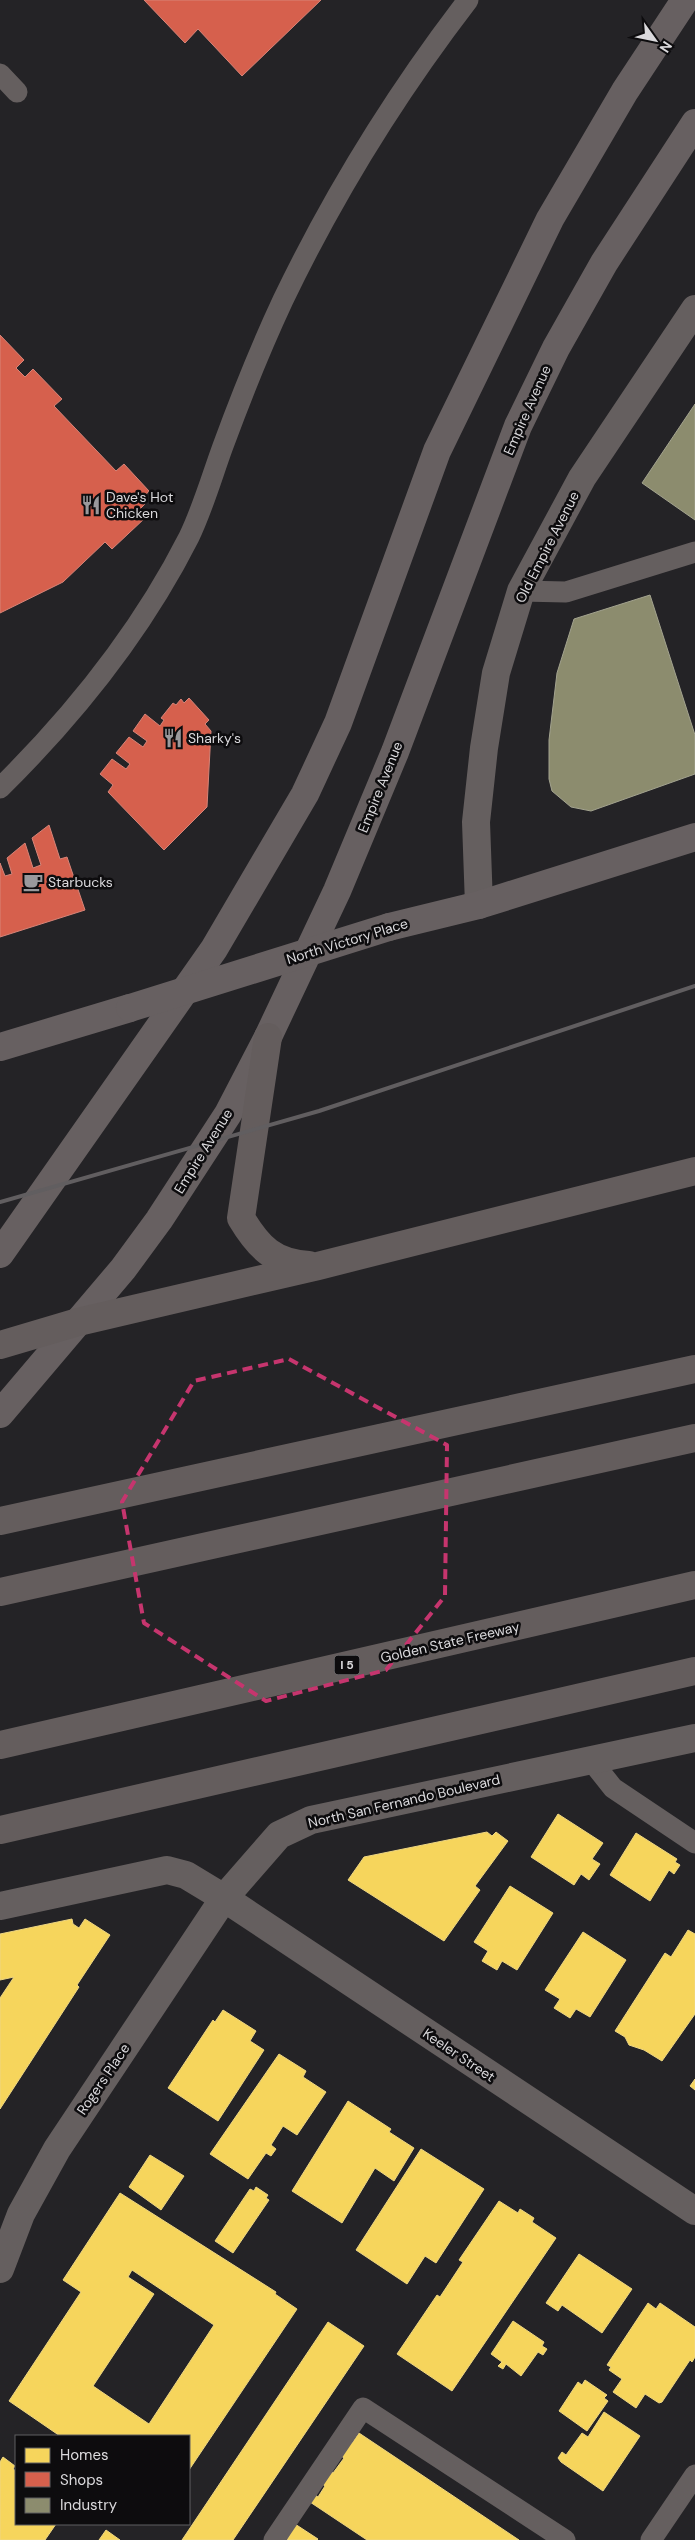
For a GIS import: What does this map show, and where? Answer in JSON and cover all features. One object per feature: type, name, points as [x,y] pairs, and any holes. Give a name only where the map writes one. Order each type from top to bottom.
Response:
[{"type":"highway","points":[[268,1037],[241,1218],[261,1247],[276,1257],[292,1264],[318,1266]]},
{"type":"highway","points":[[0,1345],[78,1322],[318,1266],[695,1171]]},
{"type":"highway","points":[[0,1521],[695,1369]]},
{"type":"highway","points":[[0,1592],[695,1438]]},
{"type":"highway","name":"Golden State Freeway","points":[[0,1745],[695,1585]]},
{"type":"highway","points":[[0,1830],[695,1671]]},
{"type":"main road","points":[[0,1254],[214,949],[305,794],[338,723],[437,451],[550,219],[626,91],[684,0]]},
{"type":"main road","name":"Empire Avenue","points":[[0,1414],[123,1269],[159,1220],[228,1114],[268,1037],[337,890],[391,760],[518,426],[556,348],[604,263],[695,123]]},
{"type":"main road","name":"North Victory Place","points":[[0,1047],[388,927],[479,905],[695,837]]},
{"type":"street","name":"Old Empire Avenue","points":[[479,905],[476,822],[484,748],[496,673],[521,591],[582,478],[695,309]]},
{"type":"street","name":"North San Fernando Boulevard","points":[[224,1898],[279,1836],[312,1820],[695,1738]]},
{"type":"street","points":[[0,1906],[167,1870],[186,1875],[224,1898]]},
{"type":"street","name":"Keeler Street","points":[[224,1898],[695,2211]]},
{"type":"street","name":"Rogers Place","points":[[0,2269],[22,2214],[57,2149],[224,1898]]},
{"type":"lane","points":[[0,788],[36,751],[98,678],[170,572],[193,526],[261,350],[312,243],[457,4]]},
{"type":"lane","points":[[0,74],[18,92]]},
{"type":"lane","points":[[521,591],[566,592],[695,552]]},
{"type":"lane","points":[[590,1759],[612,1788],[695,1843]]},
{"type":"lane","points":[[274,2540],[363,2408],[565,2540]]},
{"type":"lane","points":[[651,2540],[695,2474]]},
{"type":"highlighted area","points":[[289,1359],[447,1445],[445,1596],[386,1670],[266,1701],[144,1623],[122,1502],[194,1381]]},
{"type":"building: Homes","points":[[558,1814],[603,1843],[592,1859],[600,1864],[589,1880],[581,1874],[574,1885],[531,1857]]},
{"type":"building: Homes","points":[[487,1832],[492,1836],[496,1832],[508,1841],[475,1886],[480,1890],[444,1941],[348,1880],[364,1857]]},
{"type":"building: Homes","points":[[636,1833],[677,1859],[675,1862],[680,1865],[674,1874],[669,1870],[650,1901],[610,1875]]},
{"type":"building: Homes","points":[[510,1886],[553,1913],[517,1970],[502,1961],[497,1970],[482,1961],[488,1951],[474,1942]]},
{"type":"building: Homes","points":[[72,1919],[73,1924],[79,1928],[85,1919],[110,1935],[77,1985],[79,1987],[0,2109],[0,1998],[14,1977],[0,1980],[0,1934]]},
{"type":"building: Homes","points":[[688,1930],[695,1934],[695,2014],[662,2061],[644,2050],[629,2045],[625,2037],[615,2031],[665,1953],[671,1957]]},
{"type":"building: Homes","points":[[583,1932],[626,1960],[590,2017],[576,2009],[570,2018],[554,2008],[560,1999],[545,1990]]},
{"type":"building: Homes","points":[[223,2010],[256,2031],[250,2041],[264,2050],[218,2121],[168,2088],[213,2020],[215,2022]]},
{"type":"building: Homes","points":[[279,2054],[306,2071],[303,2077],[326,2092],[297,2135],[283,2126],[271,2145],[276,2149],[271,2156],[266,2153],[248,2179],[210,2154]]},
{"type":"building: Homes","points":[[695,2079],[695,2090],[690,2086]]},
{"type":"building: Homes","points":[[348,2101],[391,2129],[389,2132],[414,2148],[394,2181],[375,2168],[342,2223],[292,2191]]},
{"type":"building: Homes","points":[[421,2149],[484,2189],[436,2263],[425,2256],[407,2284],[356,2250]]},
{"type":"building: Homes","points":[[150,2155],[184,2176],[161,2210],[129,2187]]},
{"type":"building: Homes","points":[[256,2187],[268,2195],[266,2198],[269,2200],[233,2253],[215,2241],[250,2189],[254,2191]]},
{"type":"building: Homes","points":[[120,2193],[276,2292],[275,2294],[297,2309],[190,2469],[190,2435],[59,2435],[9,2401],[81,2292],[63,2280]],"holes":[[[132,2270],[214,2325],[149,2424],[93,2386],[154,2294],[128,2277]]]},
{"type":"building: Homes","points":[[499,2201],[518,2213],[520,2209],[534,2218],[532,2222],[556,2238],[452,2391],[397,2354],[437,2295],[440,2297],[463,2262],[459,2260]]},
{"type":"building: Homes","points":[[579,2254],[632,2289],[602,2333],[562,2305],[558,2311],[546,2303]]},
{"type":"building: Homes","points":[[648,2303],[656,2309],[660,2303],[695,2327],[695,2357],[692,2362],[690,2360],[662,2402],[659,2403],[645,2394],[636,2408],[613,2392],[622,2379],[609,2370],[611,2367],[607,2365]]},
{"type":"building: Homes","points":[[513,2321],[544,2342],[542,2346],[547,2349],[543,2355],[538,2352],[521,2376],[506,2364],[503,2369],[498,2366],[502,2362],[491,2354]]},
{"type":"building: Homes","points":[[328,2322],[364,2346],[233,2540],[182,2540]]},
{"type":"building: Homes","points":[[585,2380],[607,2395],[604,2398],[608,2401],[587,2431],[559,2411],[578,2382],[582,2385]]},
{"type":"building: Homes","points":[[604,2412],[640,2436],[603,2491],[558,2458],[562,2452],[566,2455],[582,2433],[588,2437]]},
{"type":"building: Homes","points":[[359,2433],[519,2540],[367,2540],[310,2502],[315,2495],[318,2497],[325,2486],[321,2483],[330,2471],[333,2473],[344,2458],[340,2455],[349,2441],[352,2443]]},
{"type":"building: Homes","points":[[3,2457],[15,2466],[13,2469],[15,2470],[15,2525],[55,2525],[45,2540],[0,2540],[0,2462]]},
{"type":"building: Homes","points":[[295,2524],[318,2539],[287,2540]]},
{"type":"building: Homes","points":[[106,2530],[120,2540],[99,2540]]},
{"type":"building: Shops","points":[[144,0],[321,0],[242,76],[198,29],[185,43]]},
{"type":"building: Shops","points":[[0,335],[24,360],[16,368],[25,377],[33,369],[62,399],[54,406],[116,471],[124,464],[149,491],[142,499],[146,503],[138,511],[145,518],[112,549],[105,542],[63,582],[0,613]]},
{"type":"building: Shops","points":[[189,698],[209,720],[205,724],[211,731],[207,807],[164,850],[108,792],[113,785],[100,774],[112,759],[126,769],[130,764],[116,753],[129,737],[143,747],[147,741],[133,731],[145,714],[160,726],[164,720],[161,718],[173,703],[176,705],[181,699],[184,703]]},
{"type":"building: Shops","points":[[49,825],[60,859],[67,857],[85,910],[0,937],[0,863],[5,876],[12,874],[7,858],[25,843],[33,868],[41,865],[32,838]]},
{"type":"building: Industry","points":[[695,404],[695,520],[642,483]]},
{"type":"building: Industry","points":[[650,595],[695,735],[695,774],[591,811],[571,807],[552,791],[549,779],[549,740],[557,673],[574,619]]},
{"type":"railway","points":[[0,1202],[319,1111],[695,986]]},
{"type":"place","name":"Dave's Hot Chicken","points":[[91,505]]},
{"type":"place","name":"Sharky's","points":[[173,738]]},
{"type":"place","name":"Starbucks","points":[[33,882]]}]
